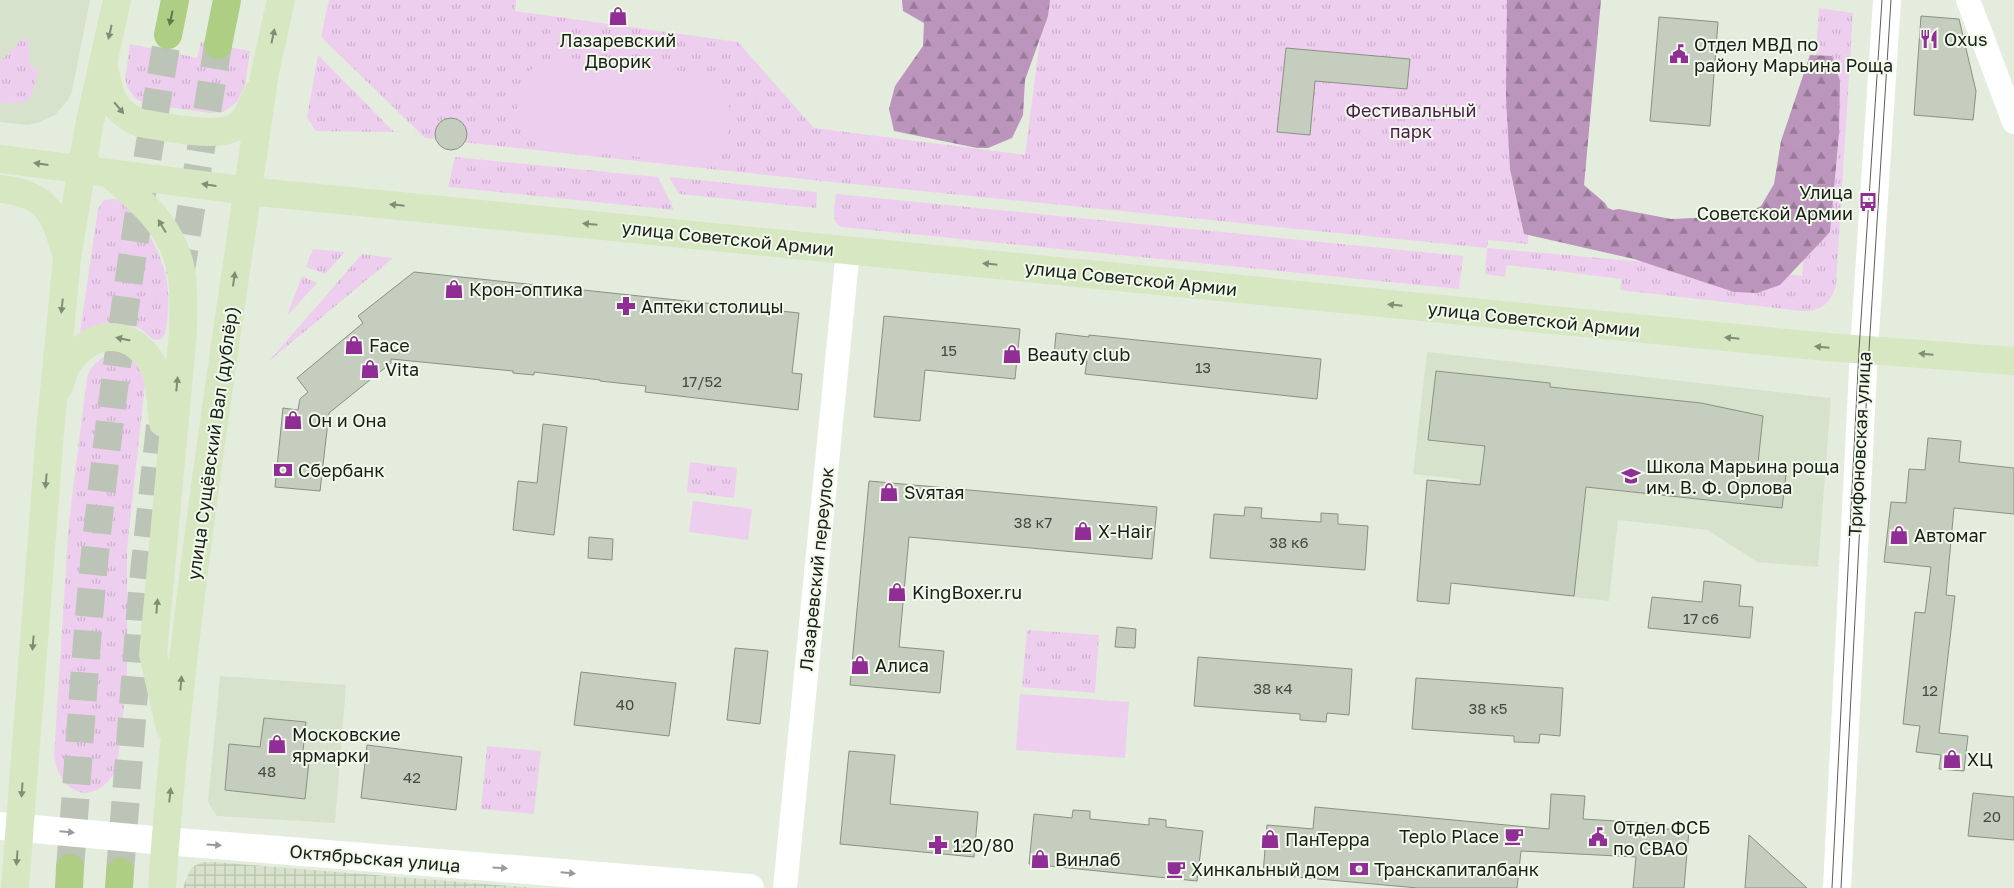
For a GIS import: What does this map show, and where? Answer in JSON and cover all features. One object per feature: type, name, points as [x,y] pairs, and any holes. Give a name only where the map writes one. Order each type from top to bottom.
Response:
[{"type":"main road","points":[[14,888],[9,827],[67,258],[81,170],[117,0]]},
{"type":"main road","points":[[168,35],[175,0]]},
{"type":"main road","points":[[218,45],[227,0]]},
{"type":"main road","name":"улица Сущёвский Вал (дублёр)","points":[[162,888],[165,841],[200,518],[265,72],[281,0]]},
{"type":"main road","points":[[103,63],[110,94],[116,108],[128,118],[140,123],[215,132],[230,130],[240,124],[252,106],[265,72]]},
{"type":"main road","name":"улица Советской Армии","points":[[0,159],[248,191],[1864,350],[2014,361]]},
{"type":"main road","points":[[108,173],[140,200],[157,219],[170,240],[181,269],[184,299],[182,332],[152,654],[175,748]]},
{"type":"main road","points":[[11,190],[33,197],[48,209],[58,226],[67,258]]},
{"type":"main road","points":[[50,432],[56,395],[67,365],[82,348],[100,339],[118,336],[132,341],[144,351],[156,371],[170,468]]},
{"type":"street","name":"Трифоновская улица","points":[[1837,888],[1864,350],[1886,0]]},
{"type":"street","points":[[1968,0],[2014,122]]},
{"type":"street","name":"Лазаревский переулок","points":[[785,888],[848,250]]},
{"type":"street","name":"Октябрьская улица","points":[[9,827],[750,888]]},
{"type":"shaded area","points":[[0,0],[90,0],[72,91],[68,100],[55,115],[38,123],[27,125],[0,122]]},
{"type":"shaded area","name":"Школа Марьина роща им. В. Ф. Орлова","points":[[1427,352],[1831,398],[1818,567],[1757,562],[1708,530],[1618,520],[1609,601],[1453,584],[1461,479],[1413,474]]},
{"type":"shaded area","name":"Московские ярмарки","points":[[220,676],[346,685],[335,823],[217,816],[208,802]]},
{"type":"shaded area","points":[[202,862],[536,888],[183,888],[192,867]]},
{"type":"green space","name":"Фестивальный парк","points":[[329,0],[516,0],[515,11],[738,42],[814,128],[1025,155],[1045,0],[1536,0],[1528,244],[1488,240],[1487,248],[832,182],[425,138],[321,37]]},
{"type":"green space","points":[[902,0],[1050,0],[1048,16],[1025,80],[1023,115],[1012,138],[988,148],[977,148],[894,131],[889,109],[895,86],[923,46],[924,23],[903,11]]},
{"type":"green space","points":[[1507,0],[1601,0],[1584,185],[1605,203],[1608,208],[1613,210],[1619,209],[1671,219],[1740,216],[1761,206],[1774,184],[1781,141],[1810,55],[1832,56],[1840,81],[1839,133],[1830,232],[1780,285],[1757,293],[1734,292],[1634,259],[1524,234],[1510,169],[1506,97]]},
{"type":"green space","points":[[1819,8],[1853,13],[1836,285],[1834,292],[1824,306],[1814,310],[1801,311],[1620,290],[1622,279],[1507,265],[1505,277],[1485,274],[1487,248],[1802,276]]},
{"type":"green space","points":[[22,39],[28,39],[30,67],[38,67],[33,93],[30,98],[20,103],[0,102],[0,62]]},
{"type":"green space","points":[[201,42],[250,51],[245,85],[237,102],[223,112],[210,113],[147,104],[136,99],[129,90],[125,79],[130,44],[197,58]]},
{"type":"green space","points":[[318,55],[394,132],[316,131],[307,118]]},
{"type":"green space","points":[[561,57],[697,73],[713,82],[724,94],[730,108],[731,122],[727,136],[718,148],[705,158],[687,163],[551,146],[535,137],[523,125],[518,111],[517,97],[521,83],[529,71],[543,62]]},
{"type":"green space","points":[[455,157],[658,177],[674,210],[448,187]]},
{"type":"green space","points":[[669,177],[817,192],[816,208],[679,194]]},
{"type":"green space","points":[[836,194],[1463,256],[1459,289],[841,227],[834,217]]},
{"type":"green space","points":[[114,199],[132,210],[148,231],[163,267],[168,288],[168,309],[166,331],[159,340],[153,339],[139,328],[125,322],[110,322],[80,332],[98,209],[104,200]]},
{"type":"green space","points":[[313,249],[345,252],[325,274],[306,267]]},
{"type":"green space","points":[[362,254],[393,258],[269,361]]},
{"type":"green space","points":[[302,276],[317,283],[287,316]]},
{"type":"green space","points":[[121,354],[137,366],[145,384],[127,549],[127,679],[117,769],[99,789],[80,792],[71,788],[64,781],[54,756],[69,521],[87,377],[100,359],[110,355]]},
{"type":"green space","points":[[690,462],[737,468],[734,498],[687,492]]},
{"type":"green space","points":[[693,501],[752,509],[748,540],[689,532]]},
{"type":"green space","points":[[1027,630],[1099,635],[1095,693],[1022,687]]},
{"type":"green space","points":[[1020,694],[1129,702],[1125,758],[1016,750]]},
{"type":"green space","points":[[487,746],[541,751],[534,814],[481,809]]},
{"type":"building","points":[[1921,16],[1959,19],[1976,91],[1973,120],[1914,115]]},
{"type":"building","points":[[1659,17],[1718,22],[1710,126],[1650,121]]},
{"type":"building","points":[[1286,48],[1410,59],[1407,89],[1315,81],[1310,135],[1277,132]]},
{"type":"building","points":[[451,118],[463,122],[467,134],[463,146],[451,150],[439,146],[435,134],[439,122]]},
{"type":"building","points":[[414,272],[799,313],[792,373],[802,374],[798,410],[645,392],[646,386],[600,380],[534,372],[534,375],[513,373],[513,371],[391,359],[391,363],[329,413],[320,491],[275,487],[283,408],[298,410],[300,399],[308,392],[297,378],[363,323],[358,316]]},
{"type":"building","points":[[884,316],[1020,329],[1015,379],[925,370],[920,421],[874,417]]},
{"type":"building","points":[[1056,333],[1321,359],[1317,399],[1085,374],[1087,361],[1054,357]]},
{"type":"building","name":"Школа Марьина роща им. В. Ф. Орлова","points":[[1436,371],[1550,383],[1550,387],[1701,403],[1763,416],[1758,463],[1787,466],[1782,508],[1586,487],[1574,596],[1451,583],[1449,604],[1417,601],[1427,480],[1480,485],[1485,446],[1428,440]]},
{"type":"building","points":[[543,424],[567,427],[554,535],[513,530],[518,481],[537,483]]},
{"type":"building","points":[[1928,438],[1961,441],[1959,462],[2014,468],[2014,514],[1954,508],[1946,595],[1955,596],[1939,733],[1968,736],[1964,771],[1939,769],[1941,755],[1916,752],[1920,726],[1903,724],[1915,612],[1925,613],[1931,567],[1884,562],[1891,502],[1906,503],[1909,469],[1925,470]]},
{"type":"building","points":[[869,481],[1157,507],[1152,559],[909,537],[899,647],[944,651],[940,693],[850,685]]},
{"type":"building","points":[[1245,507],[1262,508],[1261,518],[1321,522],[1321,513],[1338,514],[1338,524],[1368,526],[1365,570],[1210,558],[1214,514],[1244,516]]},
{"type":"building","points":[[589,537],[613,539],[612,560],[588,558]]},
{"type":"building","points":[[1704,581],[1741,585],[1739,606],[1753,607],[1750,638],[1648,628],[1652,597],[1702,602]]},
{"type":"building","points":[[1117,627],[1136,629],[1135,648],[1115,647]]},
{"type":"building","points":[[735,648],[768,651],[760,724],[727,720]]},
{"type":"building","points":[[1198,657],[1352,669],[1349,715],[1327,713],[1326,722],[1300,720],[1300,714],[1194,706]]},
{"type":"building","points":[[581,672],[676,683],[669,736],[574,725]]},
{"type":"building","points":[[1416,678],[1563,688],[1560,736],[1540,734],[1539,743],[1514,742],[1514,736],[1412,729]]},
{"type":"building","points":[[264,718],[306,722],[303,751],[310,752],[305,799],[225,790],[229,744],[260,747]]},
{"type":"building","points":[[367,745],[462,757],[456,810],[361,798]]},
{"type":"building","points":[[849,751],[895,755],[890,804],[978,812],[974,857],[840,844]]},
{"type":"building","points":[[1973,793],[2014,797],[2014,840],[1968,836]]},
{"type":"building","points":[[1551,794],[1585,796],[1583,819],[1648,823],[1648,828],[1689,830],[1684,888],[1633,888],[1636,857],[1521,851],[1517,888],[1418,888],[1263,874],[1267,825],[1313,829],[1315,807],[1549,829]]},
{"type":"building","points":[[1073,810],[1090,811],[1090,819],[1149,825],[1149,818],[1166,820],[1166,827],[1203,831],[1197,881],[1029,864],[1034,814],[1072,818]]},
{"type":"building","points":[[1749,835],[1807,888],[1745,888]]},
{"type":"tunnel","points":[[70,868],[91,597],[107,448],[130,271],[168,35]]},
{"type":"tunnel","points":[[180,276],[218,45]]},
{"type":"tunnel","points":[[120,872],[142,591],[163,398]]},
{"type":"tram line","points":[[1832,888],[1859,350],[1882,0]]},
{"type":"tram line","points":[[1841,888],[1869,350],[1891,0]]},
{"type":"place","name":"Лазаревский Дворик","points":[[618,16]]},
{"type":"place","name":"Oxus","points":[[1929,39]]},
{"type":"place","name":"Отдел МВД по району Марьина Роща","points":[[1679,54]]},
{"type":"place","name":"Улица Советской Армии","points":[[1868,202]]},
{"type":"place","name":"Крон-оптика","points":[[454,289]]},
{"type":"place","name":"Аптеки столицы","points":[[626,306]]},
{"type":"place","name":"Face","points":[[354,345]]},
{"type":"place","name":"Beauty club","points":[[1012,354]]},
{"type":"place","name":"Vita","points":[[370,369]]},
{"type":"place","name":"Он и Она","points":[[293,420]]},
{"type":"place","name":"Сбербанк","points":[[283,470]]},
{"type":"place","name":"Школа Марьина роща им. В. Ф. Орлова","points":[[1631,476]]},
{"type":"place","name":"Svятая","points":[[889,492]]},
{"type":"place","name":"X-Hair","points":[[1083,531]]},
{"type":"place","name":"Автомаг","points":[[1899,535]]},
{"type":"place","name":"KingBoxer.ru","points":[[897,592]]},
{"type":"place","name":"Алиса","points":[[860,665]]},
{"type":"place","name":"Московские ярмарки","points":[[277,744]]},
{"type":"place","name":"ХЦ","points":[[1952,759]]},
{"type":"place","name":"Teplo Place","points":[[1514,836]]},
{"type":"place","name":"Отдел ФСБ по СВАО","points":[[1598,837]]},
{"type":"place","name":"ПанТерра","points":[[1270,839]]},
{"type":"place","name":"120/80","points":[[938,845]]},
{"type":"place","name":"Винлаб","points":[[1040,859]]},
{"type":"place","name":"Хинкальный дом","points":[[1176,869]]},
{"type":"place","name":"Транскапиталбанк","points":[[1359,869]]}]
